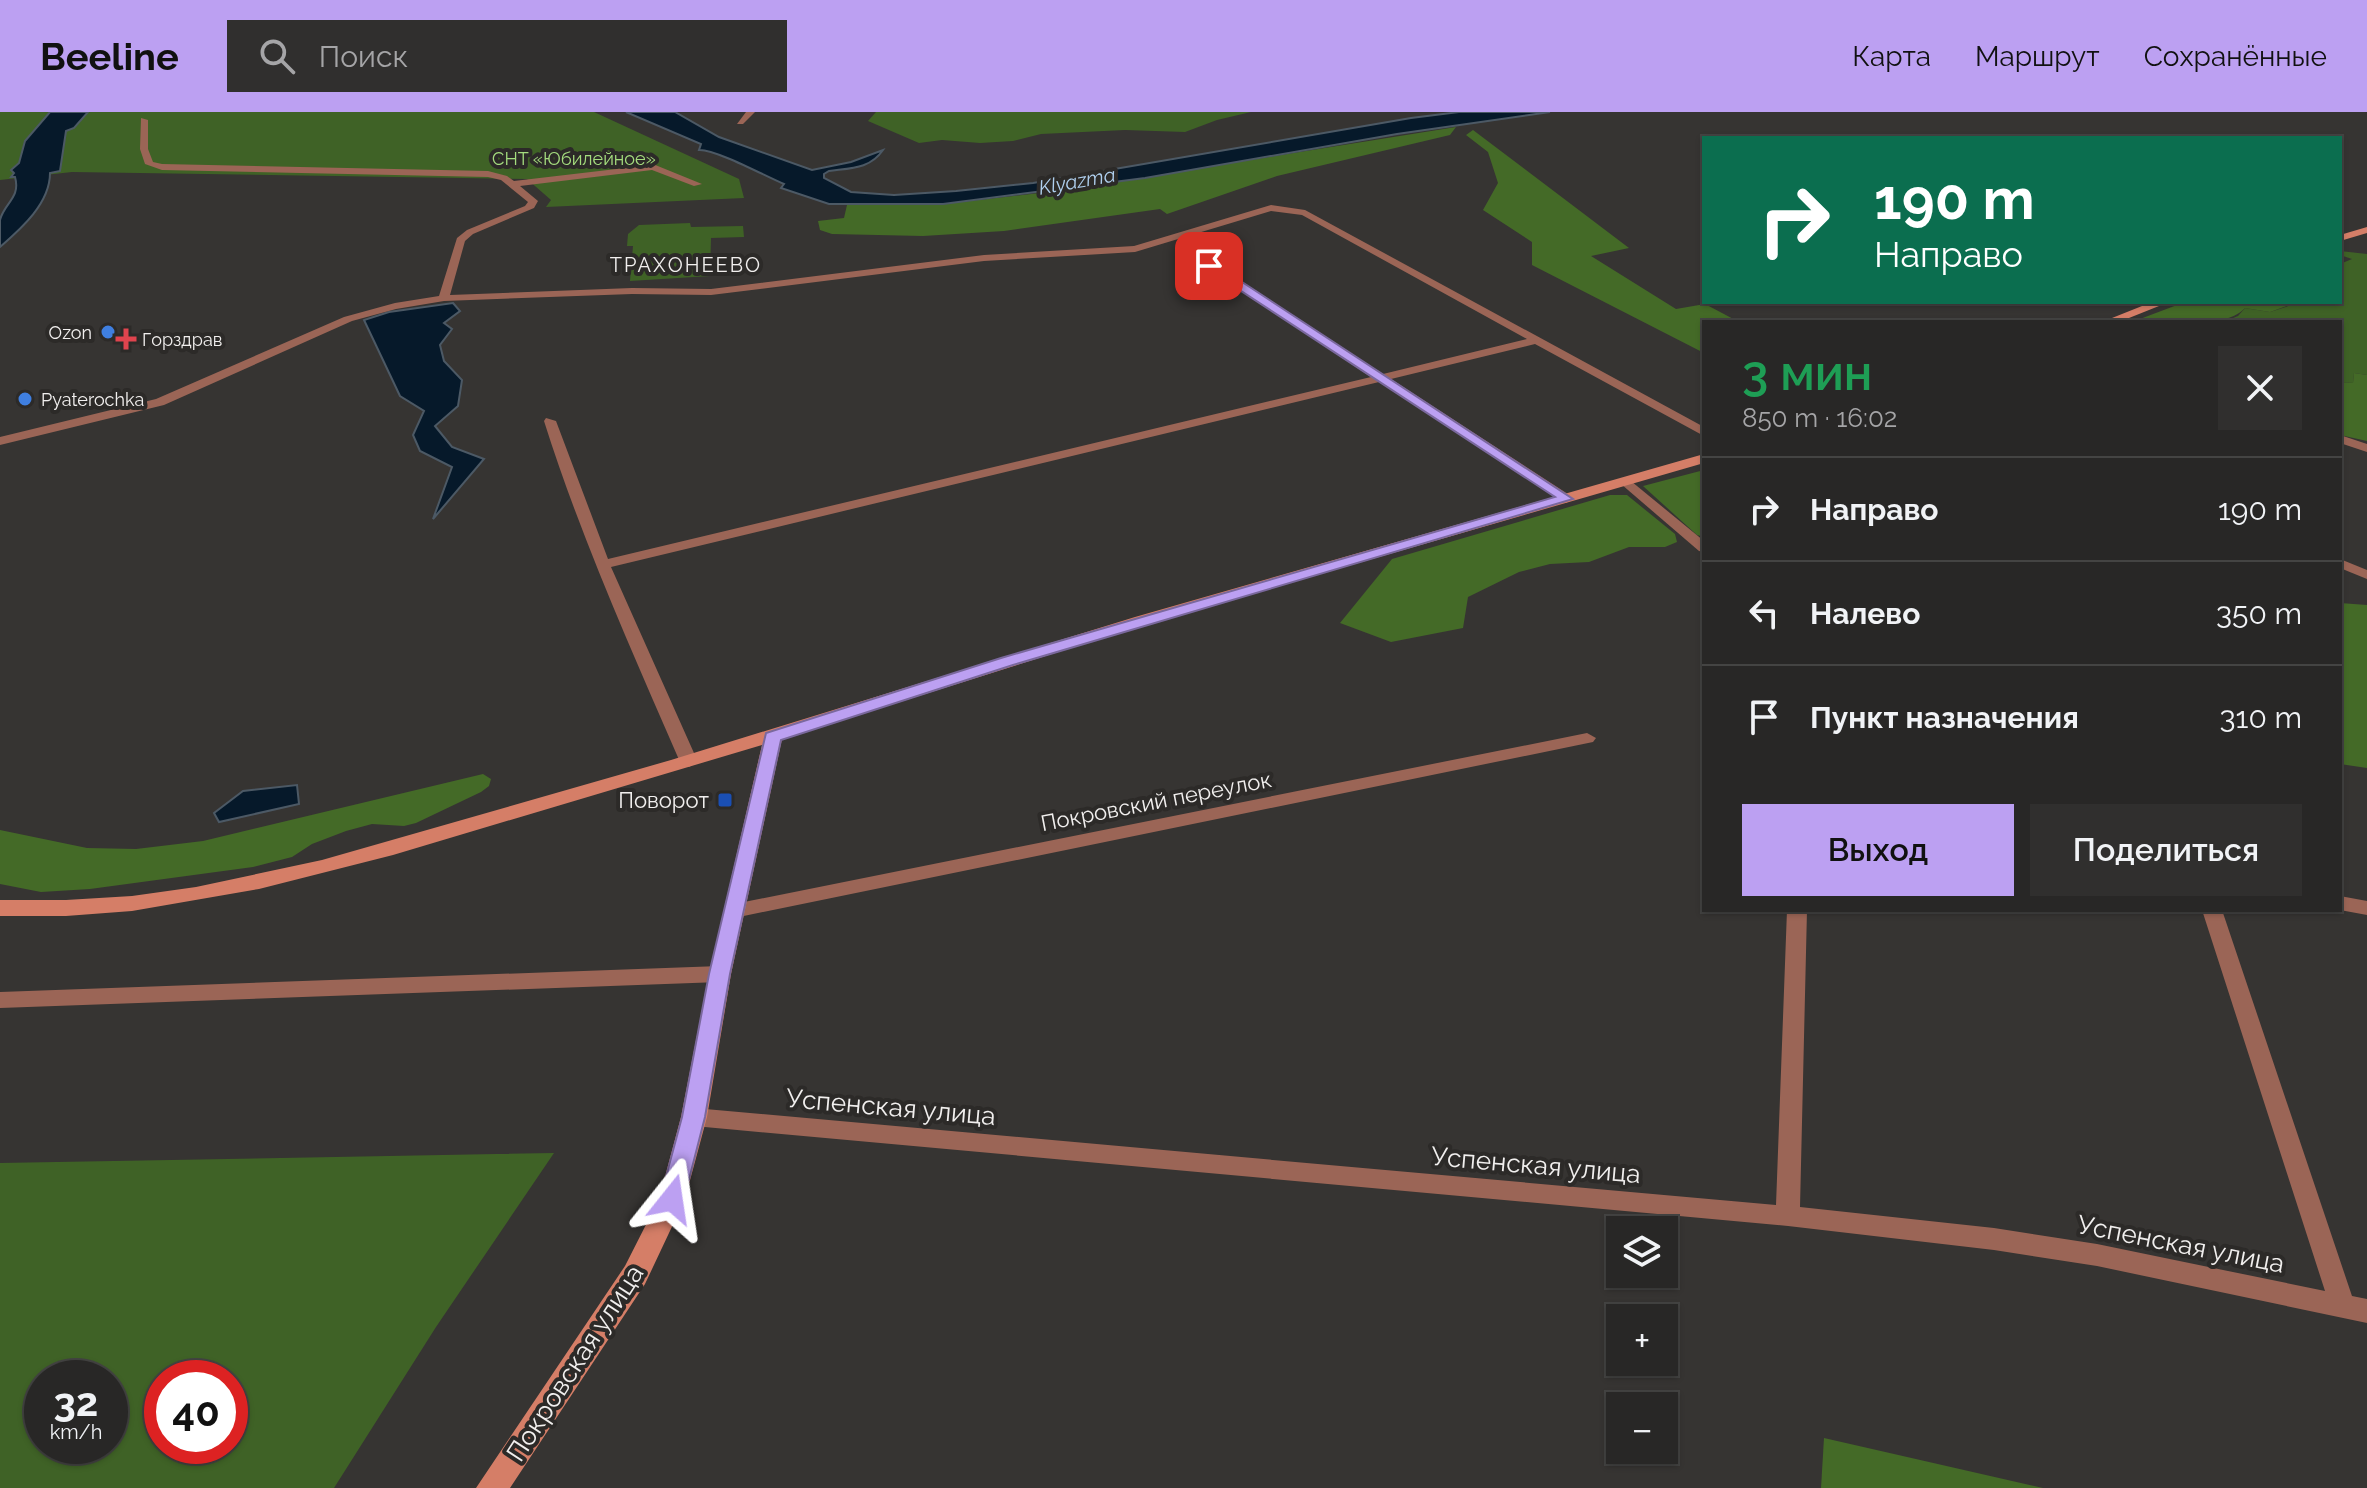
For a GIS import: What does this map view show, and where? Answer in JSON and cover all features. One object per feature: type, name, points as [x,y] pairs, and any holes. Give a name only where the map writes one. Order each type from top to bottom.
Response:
[{"type":"main road","points":[[2342,237],[2367,230]]},
{"type":"main road","points":[[2114,320],[2158,304]]},
{"type":"main road","points":[[0,908],[65,911],[133,905],[249,885],[356,859],[773,737],[1007,661],[1702,459]]},
{"type":"main road","name":"Покровская улица","points":[[492,1488],[635,1275],[672,1199],[694,1117],[720,974],[773,737]]},
{"type":"street","points":[[740,122],[751,112]]},
{"type":"street","points":[[144,120],[144,149],[149,164],[162,167],[423,170],[488,174],[504,178],[533,201],[529,208],[470,232],[460,240],[444,298]]},
{"type":"street","points":[[636,160],[697,184]]},
{"type":"street","points":[[513,184],[652,167]]},
{"type":"street","points":[[0,441],[160,402],[348,319],[395,306],[444,298],[632,291],[711,292],[984,258],[1135,249],[1271,208],[1305,213],[1702,431]]},
{"type":"street","points":[[1185,249],[1566,499]]},
{"type":"street","points":[[602,565],[1538,340]]},
{"type":"street","points":[[550,421],[569,482],[602,565],[689,762]]},
{"type":"street","points":[[2342,440],[2367,448]]},
{"type":"street","points":[[1626,481],[1702,546]]},
{"type":"street","points":[[2342,564],[2367,575]]},
{"type":"street","name":"Покровский переулок","points":[[734,911],[1587,738]]},
{"type":"street","points":[[2342,903],[2367,908]]},
{"type":"street","points":[[1788,1216],[1797,912]]},
{"type":"street","points":[[2213,912],[2342,1304]]},
{"type":"street","points":[[0,1000],[720,974]]},
{"type":"street","name":"Успенская улица","points":[[694,1117],[1788,1216],[1994,1239],[2097,1255],[2367,1311]]},
{"type":"green space","name":"СНТ «Юбилейное»","points":[[0,112],[594,112],[739,179],[744,198],[546,207],[551,200],[527,179],[72,172],[0,180]]},
{"type":"green space","points":[[876,112],[1251,112],[1185,132],[1125,130],[1041,134],[1013,141],[980,143],[942,140],[919,143],[868,121]]},
{"type":"green space","points":[[1456,127],[1450,135],[1277,176],[1167,214],[1160,209],[1004,231],[923,236],[832,234],[820,230],[818,221],[844,218],[847,205],[943,204],[1057,191]]},
{"type":"green space","points":[[1473,130],[1629,248],[1591,256],[1676,309],[1705,304],[1735,320],[1702,320],[1702,352],[1532,265],[1532,242],[1483,210],[1498,183],[1488,152],[1466,135]]},
{"type":"green space","points":[[690,223],[691,227],[743,226],[744,237],[711,238],[710,276],[630,281],[633,246],[627,246],[628,234],[639,225]]},
{"type":"green space","points":[[2342,251],[2367,254],[2367,375],[2354,373],[2353,383],[2342,382],[2342,320],[2228,320],[2238,316],[2245,308],[2270,312],[2295,304],[2342,304],[2342,263],[2352,259],[2342,256]]},
{"type":"green space","points":[[2180,304],[2292,304],[2270,312],[2245,308],[2223,320],[2137,320]]},
{"type":"green space","points":[[2354,373],[2367,375],[2367,441],[2342,435],[2342,382],[2353,383]]},
{"type":"green space","points":[[1702,471],[1702,536],[1697,535],[1643,486]]},
{"type":"green space","points":[[1610,495],[1627,495],[1675,534],[1677,542],[1665,547],[1629,547],[1589,562],[1550,564],[1519,572],[1468,597],[1463,628],[1391,642],[1340,623],[1392,559]]},
{"type":"green space","points":[[2342,603],[2367,605],[2367,768],[2342,764]]},
{"type":"green space","points":[[483,774],[491,779],[489,786],[481,792],[416,823],[404,826],[372,824],[346,831],[312,844],[292,857],[253,867],[90,889],[41,892],[0,884],[0,830],[87,848],[136,849],[203,841]]},
{"type":"green space","points":[[554,1153],[436,1327],[334,1488],[0,1488],[0,1163]]},
{"type":"green space","points":[[1824,1438],[2043,1488],[1821,1488]]},
{"type":"water","points":[[50,112],[88,112],[74,128],[66,131],[60,171],[50,173],[40,205],[0,247],[0,220],[16,190],[11,170],[19,163],[25,141]]},
{"type":"water","name":"Klyazma","points":[[626,112],[675,112],[719,137],[812,170],[851,162],[883,150],[866,164],[829,171],[824,178],[851,192],[894,195],[1033,183],[1411,118],[1459,112],[1550,112],[1397,134],[1145,178],[943,204],[829,204],[781,188],[784,184],[728,158],[699,150],[701,144]]},
{"type":"water","points":[[453,303],[460,311],[444,323],[452,329],[440,345],[444,361],[462,380],[458,406],[435,426],[452,447],[484,459],[433,519],[452,467],[420,451],[413,435],[424,411],[400,396],[364,320],[389,312]]},
{"type":"water","points":[[297,785],[299,804],[219,822],[214,813],[243,791]]},
{"type":"place","name":"Ozon","points":[[108,332]]},
{"type":"place","name":"Горздрав","points":[[126,339]]},
{"type":"place","name":"Pyaterochka","points":[[25,399]]},
{"type":"place","name":"Поворот","points":[[725,800]]},
{"type":"district","name":"ТРАХОНЕЕВО","points":[[686,265]]},
{"type":"route","points":[[672,1199],[694,1117],[720,974],[773,737],[1007,661],[1566,499],[1209,266]]}]
